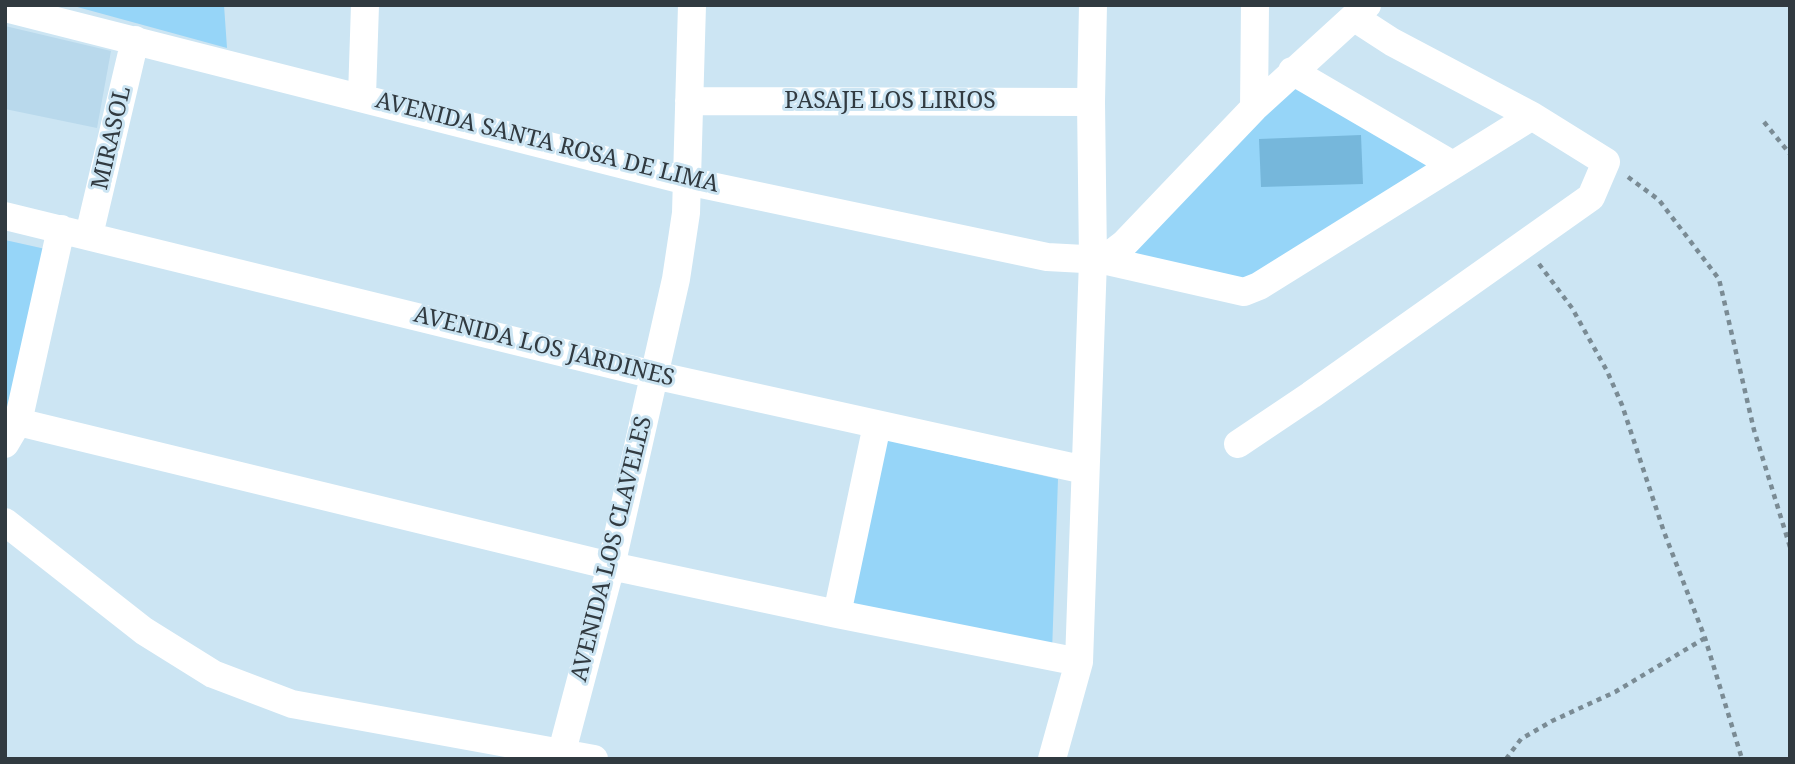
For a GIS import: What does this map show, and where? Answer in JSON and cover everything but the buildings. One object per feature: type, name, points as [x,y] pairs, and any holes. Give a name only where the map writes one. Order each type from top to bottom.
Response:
[{"type":"street","points":[[362,96],[365,5]]},
{"type":"street","name":"AVENIDA LOS CLAVELES","points":[[561,755],[611,566],[676,279],[686,213],[692,5]]},
{"type":"street","points":[[1052,759],[1079,662],[1085,470],[1098,260],[1091,102],[1093,5]]},
{"type":"street","points":[[1254,108],[1255,5]]},
{"type":"street","name":"AVENIDA SANTA ROSA DE LIMA","points":[[5,8],[362,96],[687,181],[1047,257],[1098,260],[1244,292],[1259,286],[1532,116]]},
{"type":"street","points":[[1098,260],[1125,243],[1254,108],[1361,11],[1392,42],[1532,116],[1606,162],[1591,197],[1238,444]]},
{"type":"street","name":"MIRASOL","points":[[89,235],[135,40]]},
{"type":"street","points":[[1292,71],[1453,164]]},
{"type":"street","name":"PASAJE LOS LIRIOS","points":[[689,101],[1091,102]]},
{"type":"street","name":"AVENIDA LOS JARDINES","points":[[5,216],[654,375],[1085,470]]},
{"type":"street","points":[[61,229],[11,433],[611,566],[1079,662]]},
{"type":"street","points":[[837,614],[877,425]]},
{"type":"street","points":[[5,522],[144,631],[213,674],[292,704],[594,759]]},
{"type":"path","points":[[1764,122],[1790,154]]},
{"type":"path","points":[[1606,162],[1659,200],[1719,279],[1754,430],[1790,547]]},
{"type":"path","points":[[1523,244],[1572,308],[1607,370],[1622,405],[1664,532],[1705,638],[1742,759]]},
{"type":"path","points":[[1506,759],[1521,739],[1552,721],[1615,692],[1705,638]]},
{"type":"shaded area","points":[[70,5],[224,5],[227,48]]},
{"type":"shaded area","points":[[5,26],[111,51],[97,128],[5,109]]},
{"type":"shaded area","points":[[1299,81],[1438,165],[1243,284],[1131,252]]},
{"type":"shaded area","points":[[5,240],[50,250],[5,434]]},
{"type":"shaded area","points":[[887,440],[1058,479],[1052,652],[850,606]]}]
